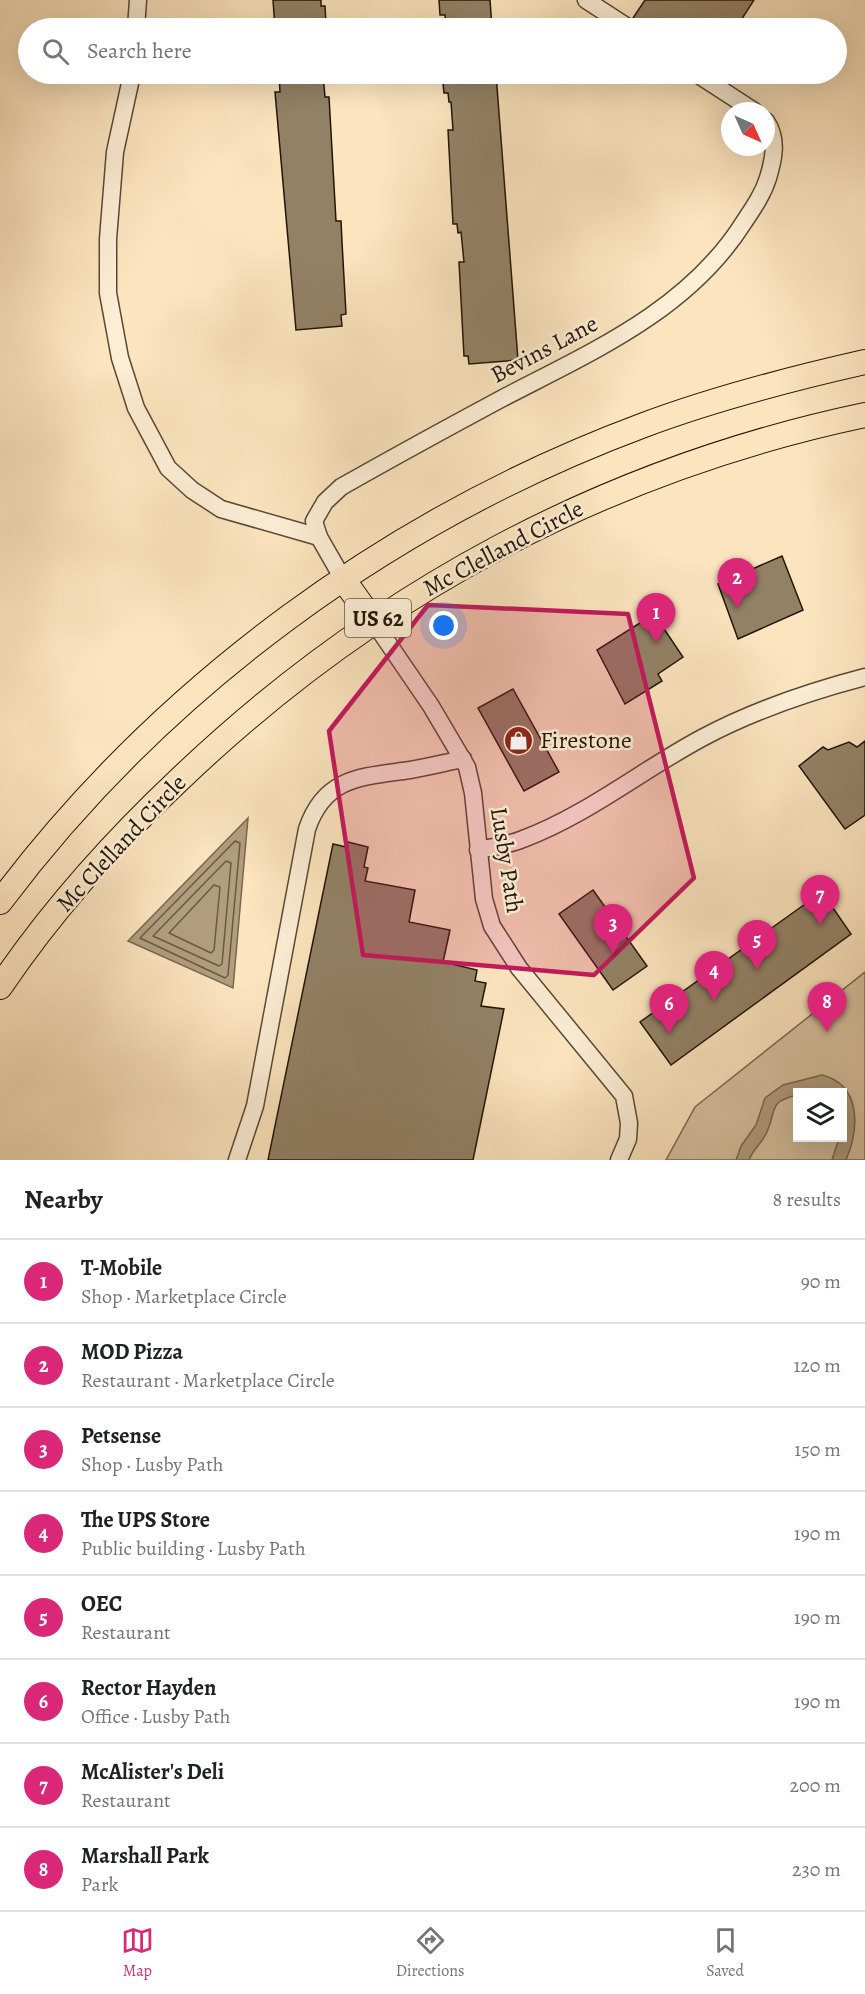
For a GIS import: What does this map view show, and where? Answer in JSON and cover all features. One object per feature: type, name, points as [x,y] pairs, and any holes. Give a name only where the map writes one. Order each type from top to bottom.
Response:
[{"type":"highway","name":"US 62","points":[[0,902],[74,812],[141,742],[259,640],[343,579],[458,509],[584,449],[706,403],[775,383],[865,362]]},
{"type":"highway","name":"Mc Clelland Circle","points":[[0,987],[74,890],[154,802],[215,745],[296,678],[372,621],[458,568],[607,495],[721,453],[865,415]]},
{"type":"highway","points":[[343,579],[372,621]]},
{"type":"street","points":[[137,18],[138,0]]},
{"type":"street","points":[[586,0],[614,18]]},
{"type":"street","points":[[130,84],[115,152],[108,239],[108,293],[120,358],[136,408],[149,437],[168,468],[192,490],[221,509],[319,537],[343,579]]},
{"type":"street","points":[[712,84],[740,102]]},
{"type":"street","name":"Bevins Lane","points":[[319,537],[314,521],[326,502],[341,487],[629,332],[678,297],[704,274],[736,236],[764,191],[773,156]]},
{"type":"street","name":"Lusby Path","points":[[372,621],[431,706],[463,759],[473,793],[487,913],[502,943],[519,968],[624,1096],[629,1124],[628,1139],[619,1160]]},
{"type":"street","points":[[478,850],[521,840],[549,827],[700,739],[743,717],[809,692],[865,677]]},
{"type":"street","points":[[237,1160],[255,1106],[307,829],[318,805],[331,791],[352,780],[463,759]]},
{"type":"highlighted area","points":[[428,605],[628,614],[694,878],[594,975],[363,955],[329,731]]},
{"type":"shaded area","points":[[865,972],[865,1160],[666,1160],[695,1107]]},
{"type":"water","points":[[248,818],[233,988],[128,941]]},
{"type":"water","points":[[822,1075],[835,1080],[844,1088],[793,1088],[793,1096],[781,1100],[777,1104],[765,1136],[749,1160],[736,1160],[741,1146],[756,1125],[765,1098],[783,1085]]},
{"type":"water","points":[[847,1092],[854,1110],[853,1135],[846,1160],[832,1160],[838,1142],[847,1142]]},
{"type":"building","points":[[273,0],[321,0],[321,6],[325,6],[326,18],[274,18]]},
{"type":"building","points":[[439,0],[490,0],[491,18],[445,18],[445,15],[440,15]]},
{"type":"building","points":[[645,0],[754,0],[742,18],[633,18]]},
{"type":"building","points":[[280,84],[324,84],[325,97],[329,97],[336,221],[341,221],[346,314],[341,315],[342,326],[296,330],[275,92],[280,92]]},
{"type":"building","points":[[443,84],[497,84],[518,360],[469,364],[468,356],[464,356],[459,262],[464,262],[461,232],[458,233],[457,224],[453,224],[448,130],[453,130],[451,102],[449,102],[448,93],[444,93]]},
{"type":"building","points":[[782,556],[803,610],[738,639],[718,584]]},
{"type":"building","points":[[654,614],[683,657],[658,674],[662,681],[625,704],[597,650]]},
{"type":"building","name":"Firestone","points":[[513,689],[559,772],[524,791],[478,708]]},
{"type":"building","points":[[865,741],[865,815],[845,829],[799,766],[823,747],[828,750],[849,742],[857,747]]},
{"type":"building","points":[[348,842],[368,847],[364,867],[368,868],[365,881],[415,890],[409,922],[450,930],[443,962],[477,970],[475,981],[486,983],[481,1006],[504,1009],[473,1160],[268,1160],[333,844],[346,847]]},
{"type":"building","points":[[593,890],[647,966],[613,990],[559,914]]},
{"type":"building","points":[[822,892],[851,934],[671,1065],[640,1022]]},
{"type":"place","name":"MOD Pizza","points":[[737,608]]},
{"type":"place","name":"T-Mobile","points":[[656,643]]},
{"type":"place","name":"Firestone","points":[[519,740]]},
{"type":"place","name":"McAlister's Deli","points":[[820,925]]},
{"type":"place","name":"Petsense","points":[[613,954]]},
{"type":"place","name":"OEC","points":[[757,970]]},
{"type":"place","name":"The UPS Store","points":[[714,1001]]},
{"type":"place","name":"Marshall Park","points":[[827,1032]]},
{"type":"place","name":"Rector Hayden","points":[[669,1034]]}]
